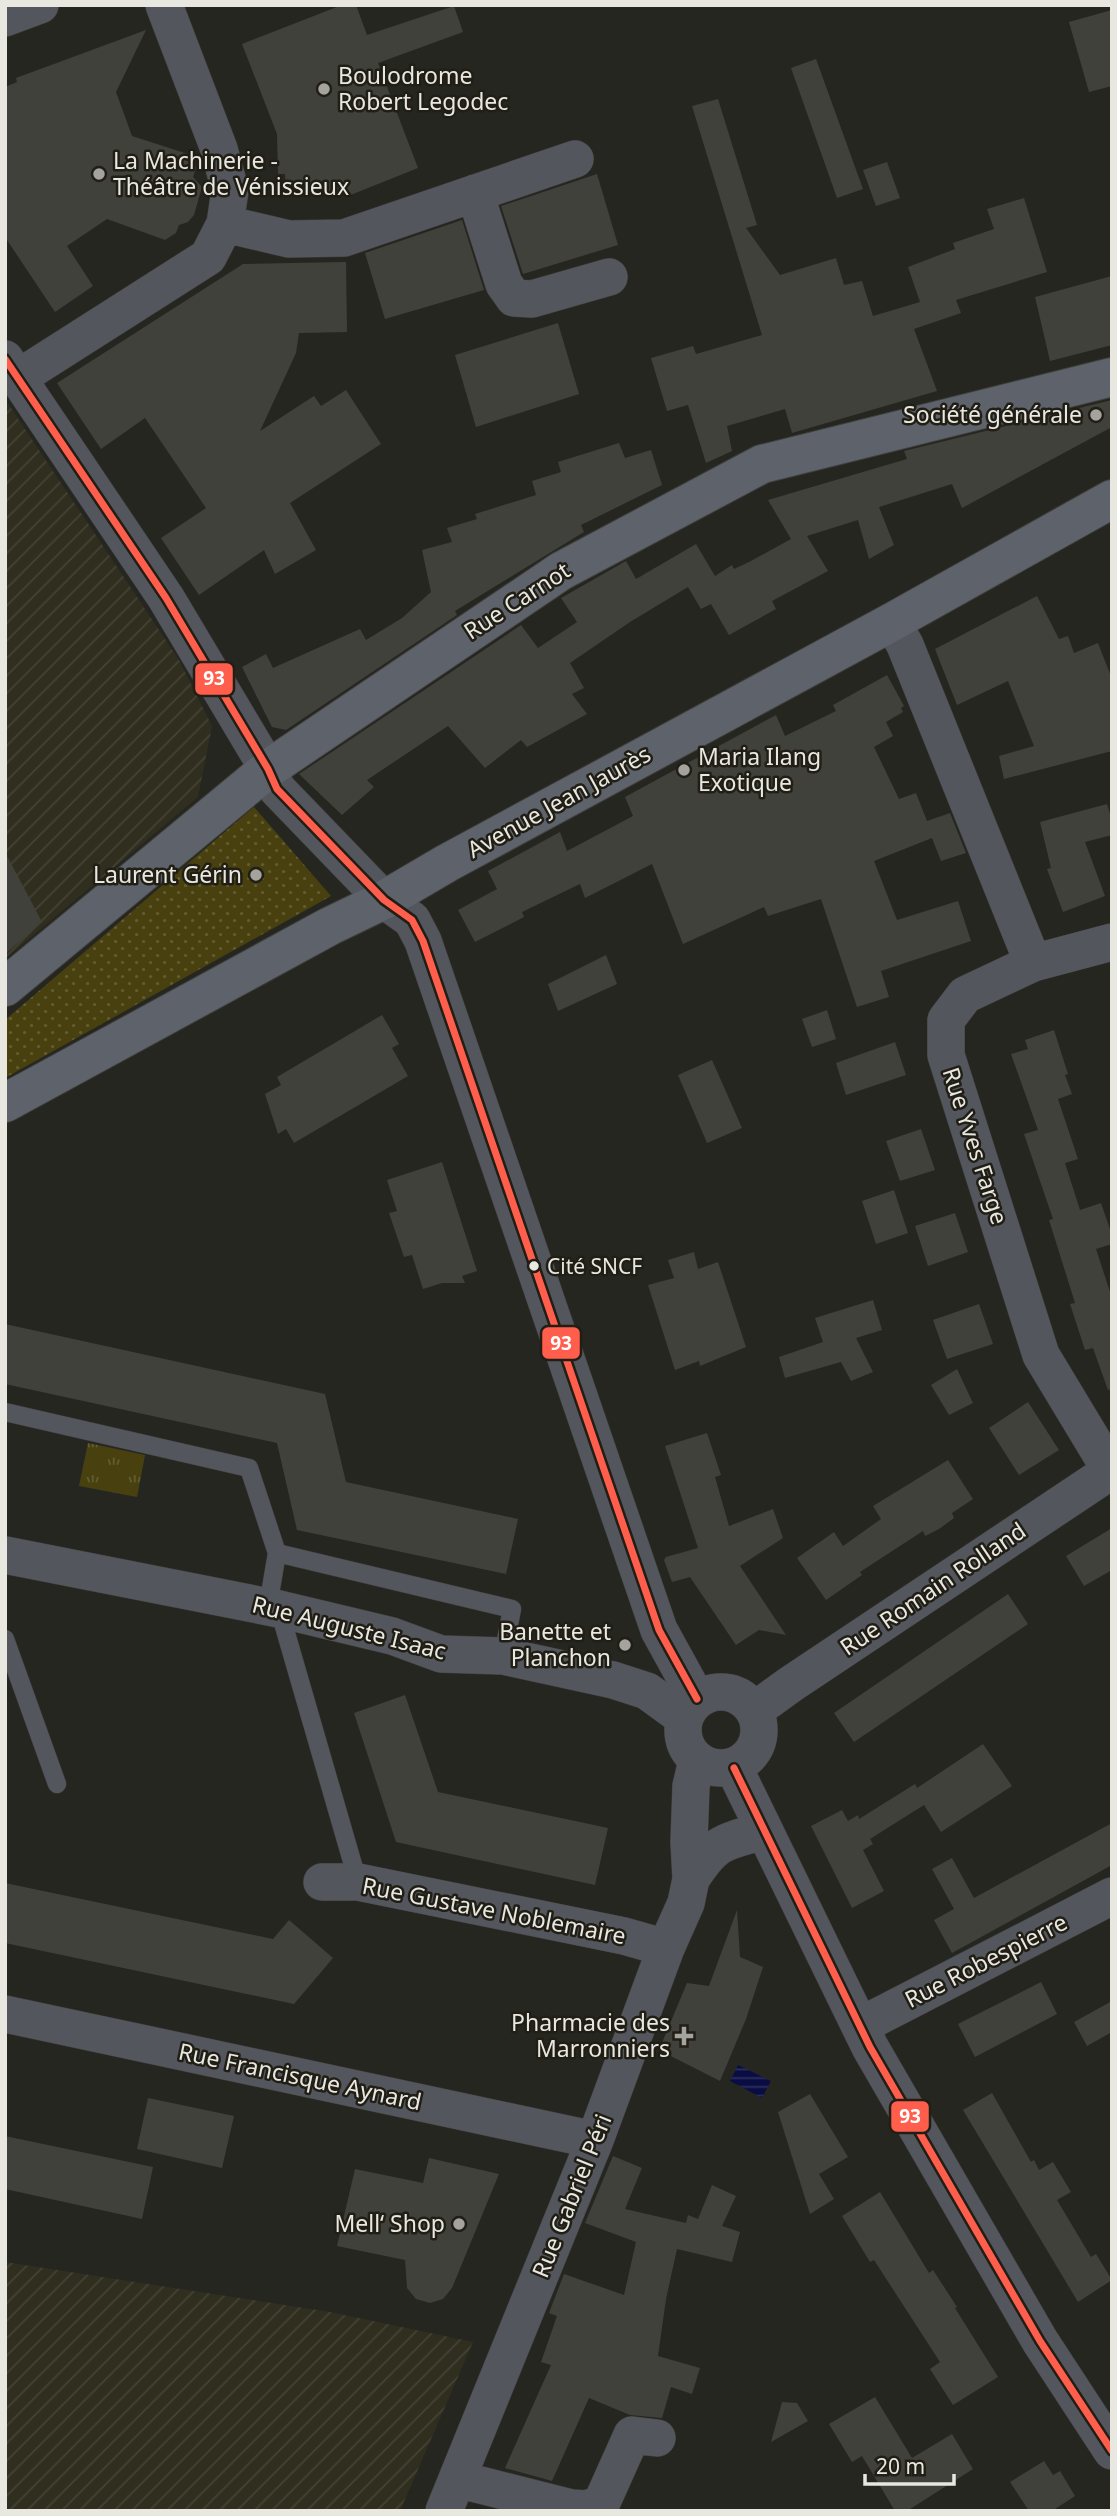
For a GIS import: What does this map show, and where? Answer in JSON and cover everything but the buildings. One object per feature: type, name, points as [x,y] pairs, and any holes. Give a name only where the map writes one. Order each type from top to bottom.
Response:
[{"type":"main road","name":"Rue Carnot","points":[[5,987],[268,769],[561,571],[762,464],[1112,377]]},
{"type":"main road","name":"Avenue Jean Jaurès","points":[[5,1102],[330,926],[384,900],[1112,499]]},
{"type":"street","points":[[5,18],[40,5]]},
{"type":"street","points":[[164,5],[219,149],[230,190],[225,224],[208,257],[11,368],[166,598],[268,769],[277,789],[384,900],[412,920],[423,941],[654,1616],[691,1708],[685,1745],[697,1761],[718,1770],[734,1768],[752,1755],[760,1733],[755,1710],[739,1695],[717,1691],[691,1708]]},
{"type":"street","points":[[225,224],[289,239],[344,238],[575,159]]},
{"type":"street","points":[[475,193],[504,284],[514,298],[532,299],[609,277]]},
{"type":"street","points":[[892,622],[905,645],[1033,963]]},
{"type":"street","name":"Rue Yves Farge","points":[[1111,1471],[1041,1355],[946,1055],[946,1020],[965,995],[1033,963],[1112,942]]},
{"type":"street","name":"Rue Romain Rolland","points":[[755,1710],[1111,1471]]},
{"type":"street","name":"Rue Auguste Isaac","points":[[5,1555],[273,1607],[392,1636],[440,1654],[503,1656],[626,1684],[691,1708]]},
{"type":"street","points":[[626,1684],[645,1676],[663,1661],[665,1640]]},
{"type":"street","name":"Rue Gabriel Péri","points":[[451,2495],[595,2140],[666,1948],[686,1902],[691,1880],[691,1786],[697,1761]]},
{"type":"street","points":[[734,1768],[860,2026],[1040,2341],[1110,2445]]},
{"type":"street","name":"Rue Gabriel Péri","points":[[691,1880],[709,1853],[730,1840],[764,1830]]},
{"type":"street","name":"Rue Gustave Noblemaire","points":[[322,1882],[358,1882],[624,1936],[666,1948]]},
{"type":"street","name":"Rue Robespierre","points":[[860,2026],[1112,1896]]},
{"type":"street","name":"Rue Francisque Aynard","points":[[5,2014],[595,2140]]},
{"type":"street","points":[[451,2495],[589,2509],[602,2502],[632,2435],[657,2438]]},
{"type":"lane","points":[[5,1412],[249,1468],[277,1553],[273,1607],[358,1882]]},
{"type":"lane","points":[[277,1553],[512,1609],[503,1656]]},
{"type":"lane","points":[[5,1639],[57,1784]]},
{"type":"shaded area","points":[[5,399],[179,660],[212,726],[198,797],[5,959]]},
{"type":"shaded area","points":[[738,2065],[771,2081],[762,2098],[730,2081]]},
{"type":"shaded area","points":[[5,2262],[330,2312],[473,2342],[400,2511],[5,2511]]},
{"type":"green space","points":[[254,807],[331,896],[5,1078],[5,1020]]},
{"type":"green space","points":[[88,1443],[145,1455],[137,1497],[79,1486]]},
{"type":"transit line","name":"93","points":[[5,359],[166,598],[268,769],[277,789],[384,900],[412,920],[423,941],[659,1630],[697,1699]]},
{"type":"transit line","name":"93","points":[[734,1768],[870,2047],[1040,2341],[1112,2451]]},
{"type":"place","name":"Boulodrome Robert Legodec","points":[[324,89]]},
{"type":"place","name":"La Machinerie - Théâtre de Vénissieux","points":[[99,174]]},
{"type":"place","name":"Société générale","points":[[1096,415]]},
{"type":"place","name":"Maria Ilang Exotique","points":[[684,770]]},
{"type":"place","name":"Laurent Gérin","points":[[256,875]]},
{"type":"place","name":"Cité SNCF","points":[[534,1266]]},
{"type":"place","name":"Banette et Planchon","points":[[625,1645]]},
{"type":"place","name":"Pharmacie des Marronniers","points":[[684,2036]]},
{"type":"place","name":"Mell‘ Shop","points":[[459,2224]]}]
